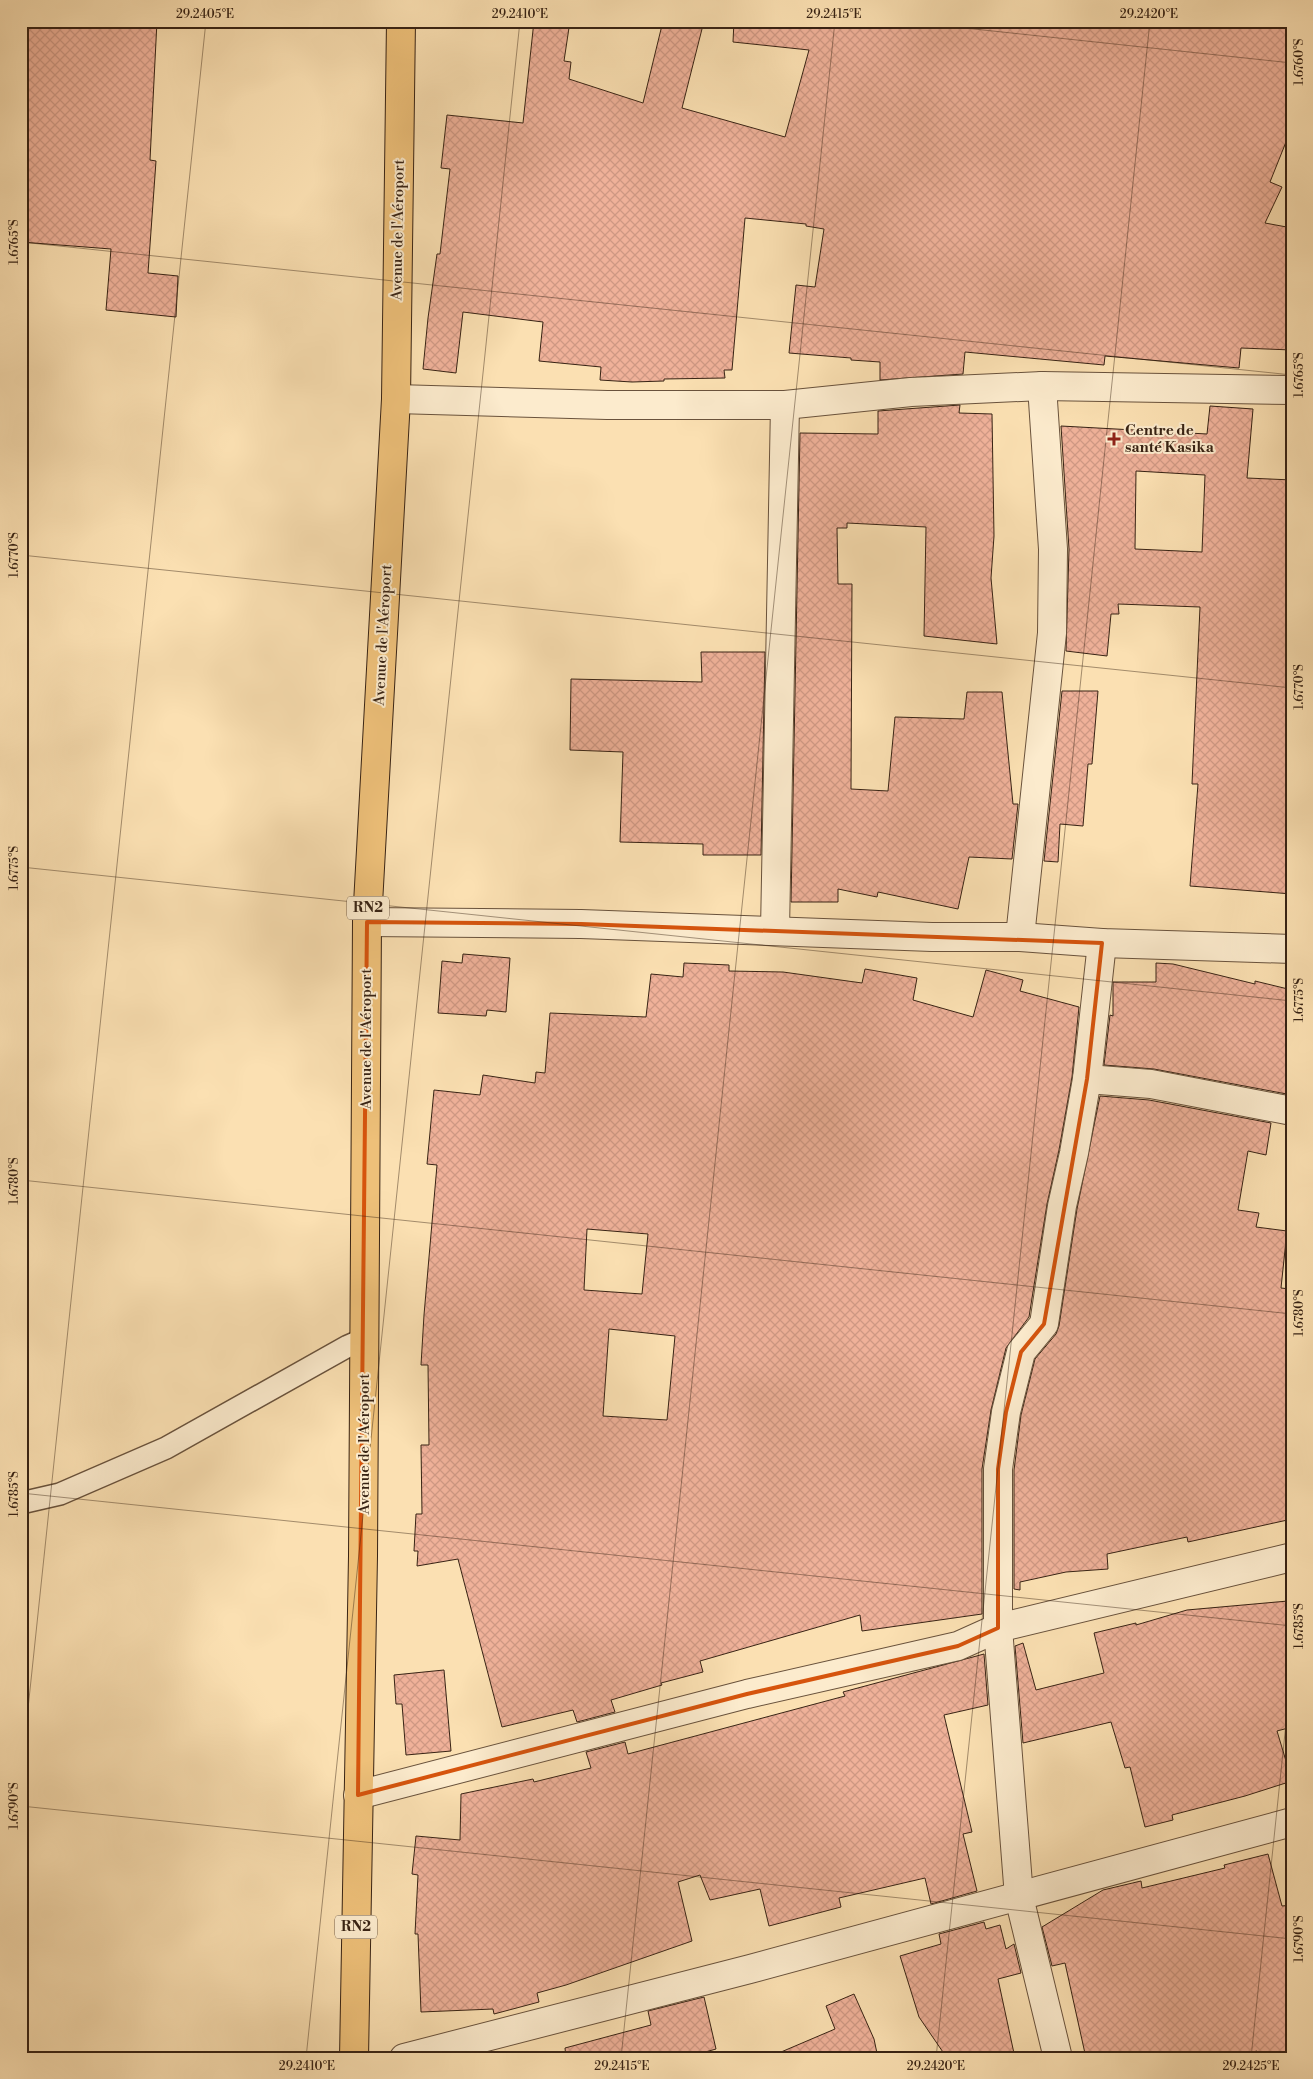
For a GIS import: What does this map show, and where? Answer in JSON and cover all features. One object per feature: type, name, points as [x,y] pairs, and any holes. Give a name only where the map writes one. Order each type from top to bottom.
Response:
[{"type":"highway","name":"Avenue de l'Aéroport","points":[[354,2058],[364,1339],[367,922],[396,399],[401,21]]},
{"type":"street","points":[[396,399],[597,404],[785,405],[911,392],[1042,386],[1291,388]]},
{"type":"street","points":[[1020,937],[1052,633],[1054,549],[1042,386]]},
{"type":"street","points":[[776,930],[785,405]]},
{"type":"street","points":[[367,922],[581,924],[776,930],[932,938],[1020,937],[1102,943],[1292,948]]},
{"type":"street","points":[[1058,2058],[1020,1897],[998,1628],[998,1469],[1006,1412],[1021,1352],[1044,1324],[1062,1206],[1074,1153],[1087,1079],[1102,943]]},
{"type":"street","points":[[1087,1079],[1151,1084],[1292,1111]]},
{"type":"street","points":[[358,1796],[747,1694],[958,1646],[998,1628],[1292,1557]]},
{"type":"street","points":[[404,2058],[750,1969],[1292,1822]]},
{"type":"lane","points":[[21,1503],[60,1494],[166,1448],[364,1339]]},
{"type":"highlighted area","points":[[367,922],[581,924],[1102,943],[1087,1079],[1044,1324],[1021,1352],[1006,1412],[998,1469],[998,1628],[958,1646],[747,1694],[358,1795]]},
{"type":"building","points":[[21,21],[157,21],[150,160],[156,161],[148,273],[178,276],[176,317],[106,310],[111,249],[21,242]]},
{"type":"building","points":[[534,21],[570,21],[564,61],[571,62],[569,79],[643,103],[663,21],[704,21],[682,108],[785,137],[809,50],[733,42],[734,21],[1292,21],[1292,127],[1270,182],[1282,187],[1265,223],[1292,228],[1292,350],[1241,348],[1239,368],[1105,356],[1104,365],[965,352],[963,374],[880,380],[880,362],[789,353],[796,285],[815,287],[824,229],[806,226],[806,224],[745,218],[732,370],[724,370],[725,378],[664,379],[664,381],[632,382],[600,380],[601,367],[539,361],[543,322],[463,312],[456,373],[423,369],[428,318],[437,254],[440,254],[450,169],[441,168],[447,115],[523,123]]},
{"type":"building","points":[[960,405],[959,413],[992,414],[994,536],[991,578],[997,644],[924,636],[926,527],[847,523],[847,528],[837,528],[838,584],[852,584],[851,789],[888,791],[895,717],[964,719],[967,692],[1002,692],[1013,804],[1018,804],[1012,859],[969,857],[958,909],[878,892],[877,897],[838,889],[838,902],[791,902],[800,433],[878,434],[878,411]]},
{"type":"building","points":[[1210,406],[1253,409],[1247,478],[1292,480],[1292,894],[1190,886],[1198,784],[1192,784],[1200,607],[1118,604],[1119,614],[1111,614],[1107,656],[1066,651],[1069,549],[1061,426],[1207,434]],"holes":[[[1136,471],[1205,475],[1202,552],[1135,549]]]},
{"type":"building","points":[[701,652],[765,652],[761,855],[703,855],[703,844],[620,842],[623,752],[570,750],[571,679],[702,682]]},
{"type":"building","points":[[1062,691],[1098,691],[1092,764],[1088,764],[1083,826],[1060,824],[1058,862],[1044,861]]},
{"type":"building","points":[[463,954],[510,958],[506,1012],[487,1010],[486,1016],[438,1013],[442,961],[462,963]]},
{"type":"building","points":[[684,963],[729,965],[729,971],[783,972],[862,983],[865,969],[917,978],[913,1000],[973,1017],[986,970],[1023,980],[1020,991],[1079,1007],[1072,1077],[1047,1204],[1029,1317],[1006,1348],[991,1410],[982,1469],[982,1614],[862,1631],[860,1615],[700,1661],[703,1672],[661,1683],[662,1685],[611,1700],[615,1712],[577,1722],[573,1710],[502,1727],[458,1559],[417,1566],[418,1551],[414,1551],[416,1514],[422,1514],[421,1445],[429,1445],[428,1365],[421,1365],[437,1165],[427,1164],[434,1090],[480,1095],[483,1075],[535,1083],[536,1072],[545,1073],[550,1013],[646,1017],[651,974],[683,977]],"holes":[[[587,1229],[648,1234],[642,1294],[584,1290]],[[609,1329],[675,1336],[667,1420],[603,1416]]]},
{"type":"building","points":[[1156,963],[1173,964],[1255,984],[1255,981],[1292,990],[1292,1095],[1154,1069],[1104,1065],[1110,1015],[1113,1016],[1113,982],[1156,982]]},
{"type":"building","points":[[1100,1096],[1149,1100],[1271,1123],[1266,1155],[1248,1151],[1238,1210],[1259,1213],[1256,1227],[1287,1231],[1281,1288],[1290,1289],[1288,1319],[1292,1319],[1292,1519],[1188,1542],[1187,1537],[1107,1554],[1108,1569],[1066,1572],[1020,1582],[1020,1590],[1014,1589],[1014,1470],[1021,1415],[1035,1359],[1056,1334],[1059,1326],[1077,1209]]},
{"type":"building","points":[[1288,1601],[1292,1619],[1292,1727],[1277,1731],[1292,1781],[1245,1796],[1172,1815],[1173,1820],[1145,1827],[1130,1767],[1125,1768],[1111,1722],[1023,1743],[1015,1646],[1023,1643],[1036,1690],[1104,1673],[1094,1633],[1136,1623],[1136,1625],[1187,1610]]},
{"type":"building","points":[[984,1654],[988,1705],[944,1715],[972,1832],[963,1834],[977,1891],[931,1904],[925,1878],[839,1898],[841,1907],[769,1926],[760,1889],[710,1900],[700,1875],[678,1882],[692,1941],[566,1985],[537,1993],[539,2002],[494,2014],[493,2009],[421,2012],[418,1934],[415,1934],[418,1875],[412,1874],[416,1836],[460,1840],[461,1794],[533,1779],[534,1782],[591,1768],[586,1752],[625,1742],[628,1754],[845,1696],[843,1692]]},
{"type":"building","points":[[444,1670],[451,1751],[406,1755],[402,1704],[396,1704],[394,1675]]},
{"type":"building","points":[[1268,1854],[1282,1906],[1292,1905],[1292,2051],[1259,2057],[1257,2051],[1227,2058],[1086,2058],[1065,1963],[1052,1966],[1042,1927],[1103,1890],[1141,1881],[1142,1888],[1225,1868],[1224,1865]]},
{"type":"building","points":[[984,1922],[986,1929],[1000,1925],[1006,1949],[1014,1944],[1021,1973],[998,1979],[1015,2058],[947,2058],[919,2017],[900,1956],[941,1944],[939,1934]]},
{"type":"building","points":[[854,1994],[874,2039],[878,2058],[767,2058],[835,2029],[826,2006]]},
{"type":"building","points":[[704,1997],[716,2049],[684,2058],[566,2058],[565,2048],[651,2025],[648,2011]]},
{"type":"place","name":"Centre de santé Kasika","points":[[1114,439]]}]
